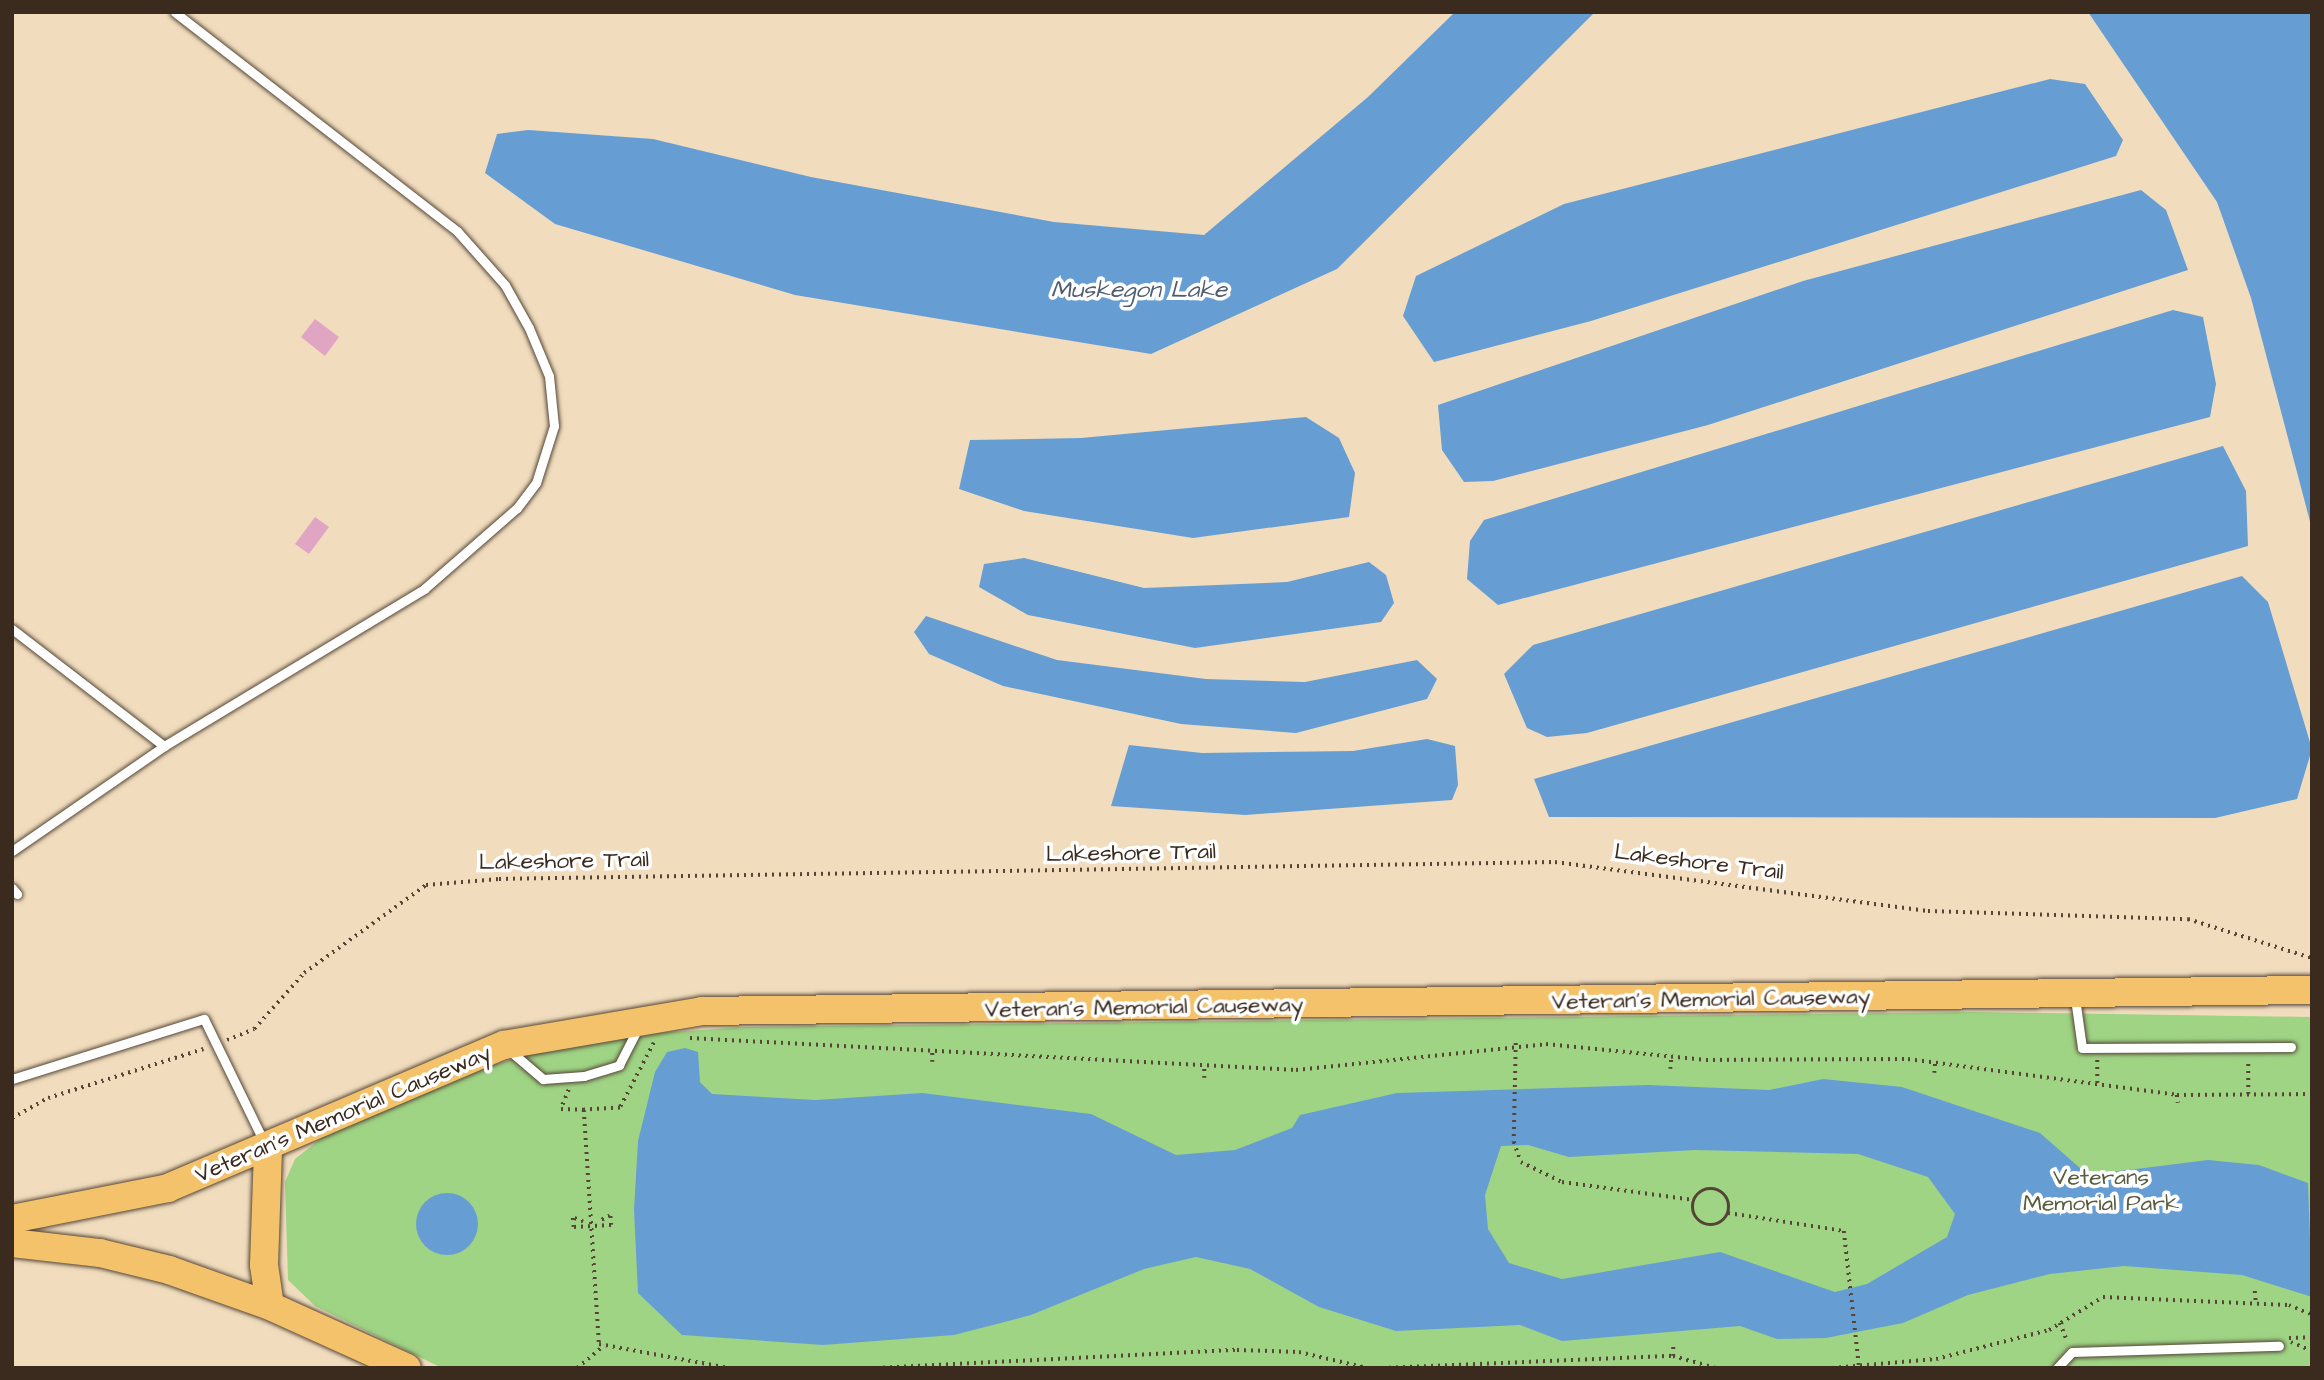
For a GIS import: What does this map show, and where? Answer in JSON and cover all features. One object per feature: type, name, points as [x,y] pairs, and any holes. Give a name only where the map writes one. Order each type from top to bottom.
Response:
[{"type":"main road","name":"Veteran's Memorial Causeway","points":[[12,1219],[168,1188],[268,1150],[359,1103],[504,1045],[643,1018],[702,1011],[2312,990]]},
{"type":"main road","points":[[268,1150],[264,1265],[270,1306]]},
{"type":"main road","points":[[12,1243],[100,1253],[270,1306],[407,1368]]},
{"type":"lane","points":[[12,851],[164,746],[359,633],[484,543],[536,484],[554,426],[550,376],[529,328],[505,285],[457,231],[175,12]]},
{"type":"lane","points":[[12,629],[164,746]]},
{"type":"lane","points":[[2074,993],[2081,1048],[2291,1047]]},
{"type":"lane","points":[[12,1079],[204,1018],[268,1150]]},
{"type":"lane","points":[[504,1045],[537,1077],[580,1077],[619,1065],[643,1018]]},
{"type":"lane","points":[[2057,1368],[2072,1352],[2279,1346]]},
{"type":"path","name":"Lakeshore Trail","points":[[12,1118],[48,1098],[254,1029],[304,973],[426,885],[499,879],[1555,862],[1928,911],[2188,919],[2312,958]]},
{"type":"path","points":[[682,1039],[1296,1070],[1516,1043],[1671,1059],[1935,1061],[2177,1095],[2312,1094]]},
{"type":"path","points":[[580,1077],[559,1100],[561,1109],[620,1108],[654,1042],[668,1041]]},
{"type":"path","points":[[1516,1043],[1514,1142],[1521,1162],[1562,1182],[1694,1200],[1715,1189],[1725,1195],[1728,1213]]},
{"type":"path","points":[[2248,1047],[2248,1094]]},
{"type":"path","points":[[2095,1048],[2097,1084]]},
{"type":"path","points":[[932,1051],[932,1062]]},
{"type":"path","points":[[1670,1069],[1671,1059]]},
{"type":"path","points":[[1934,1073],[1935,1061]]},
{"type":"path","points":[[1204,1067],[1204,1078]]},
{"type":"path","points":[[2177,1095],[2178,1103]]},
{"type":"path","points":[[584,1110],[599,1344],[729,1368]]},
{"type":"path","points":[[1694,1200],[1694,1214],[1704,1224],[1717,1224],[1728,1213]]},
{"type":"path","points":[[1728,1213],[1844,1231],[1859,1365]]},
{"type":"path","points":[[583,1222],[600,1221]]},
{"type":"path","points":[[2255,1291],[2256,1302]]},
{"type":"path","points":[[1832,1368],[1936,1360],[2060,1323],[2103,1297],[2256,1302],[2312,1314]]},
{"type":"path","points":[[2060,1323],[2072,1352]]},
{"type":"path","points":[[2312,1337],[2282,1338],[2312,1351]]},
{"type":"path","points":[[1672,1356],[1673,1343]]},
{"type":"path","points":[[577,1368],[604,1345]]},
{"type":"path","points":[[876,1368],[1237,1350],[1299,1352],[1367,1368]]},
{"type":"path","points":[[1382,1368],[1672,1356],[1716,1368]]},
{"type":"path","points":[[775,1368],[832,1368]]},
{"type":"green space","name":"Veterans Memorial Park","points":[[1973,1012],[2312,1017],[2312,1368],[442,1368],[315,1306],[288,1280],[285,1182],[295,1159],[328,1133],[453,1077],[585,1038],[744,1027]]},
{"type":"water","name":"Muskegon Lake","points":[[1455,12],[1595,12],[1337,269],[1151,354],[795,295],[555,224],[485,173],[497,134],[528,130],[653,139],[811,177],[1054,222],[1204,235],[1368,97]]},
{"type":"water","points":[[2088,12],[2312,12],[2312,529],[2251,298],[2217,202]]},
{"type":"water","points":[[2050,79],[2085,84],[2123,140],[2116,156],[1591,321],[1434,362],[1403,316],[1416,276],[1564,204]]},
{"type":"water","points":[[2141,190],[2166,210],[2188,270],[1708,425],[1493,481],[1464,482],[1442,450],[1438,405],[1803,281]]},
{"type":"water","points":[[2173,310],[2203,317],[2216,384],[2210,417],[1498,605],[1467,579],[1470,541],[1484,520]]},
{"type":"water","points":[[1306,417],[1339,438],[1355,473],[1349,517],[1193,538],[1024,511],[959,489],[970,440],[1081,438]]},
{"type":"water","points":[[2223,446],[2246,491],[2248,546],[1587,733],[1547,737],[1527,728],[1504,674],[1533,645]]},
{"type":"water","points":[[1024,558],[1144,588],[1287,582],[1369,562],[1386,575],[1394,603],[1381,622],[1195,648],[1028,615],[979,587],[984,564]]},
{"type":"water","points":[[2242,576],[2268,602],[2312,749],[2297,799],[2215,818],[1549,817],[1534,779]]},
{"type":"water","points":[[926,616],[1057,660],[1206,679],[1305,682],[1417,660],[1437,679],[1427,699],[1296,733],[1181,724],[1003,686],[929,654],[914,632]]},
{"type":"water","points":[[1427,739],[1455,746],[1458,785],[1452,800],[1245,815],[1111,806],[1129,745],[1202,753],[1353,751]]},
{"type":"water","points":[[685,1048],[698,1052],[700,1082],[712,1094],[816,1100],[922,1093],[1091,1114],[1176,1155],[1235,1150],[1292,1128],[1300,1115],[1397,1093],[1648,1085],[1769,1090],[1823,1079],[1902,1087],[2040,1133],[2088,1175],[2208,1160],[2259,1165],[2308,1183],[2312,1297],[2242,1275],[2124,1266],[2050,1274],[1968,1295],[1903,1323],[1826,1338],[1777,1339],[1740,1326],[1562,1341],[1520,1325],[1396,1331],[1319,1307],[1250,1269],[1196,1257],[1144,1269],[1031,1315],[954,1335],[823,1345],[682,1335],[638,1293],[634,1210],[638,1141],[655,1072],[667,1052]],"holes":[[[1528,1145],[1569,1157],[1695,1150],[1858,1154],[1928,1177],[1955,1214],[1947,1237],[1867,1284],[1835,1292],[1720,1252],[1562,1279],[1509,1263],[1488,1229],[1485,1195],[1501,1146]]]},
{"type":"water","points":[[447,1193],[459,1195],[469,1202],[476,1212],[476,1236],[469,1246],[459,1253],[447,1255],[435,1253],[425,1246],[418,1236],[416,1224],[418,1212],[425,1202],[435,1195]]},
{"type":"building","points":[[315,319],[339,337],[325,356],[301,337]]},
{"type":"building","points":[[315,517],[329,527],[309,554],[295,544]]}]
